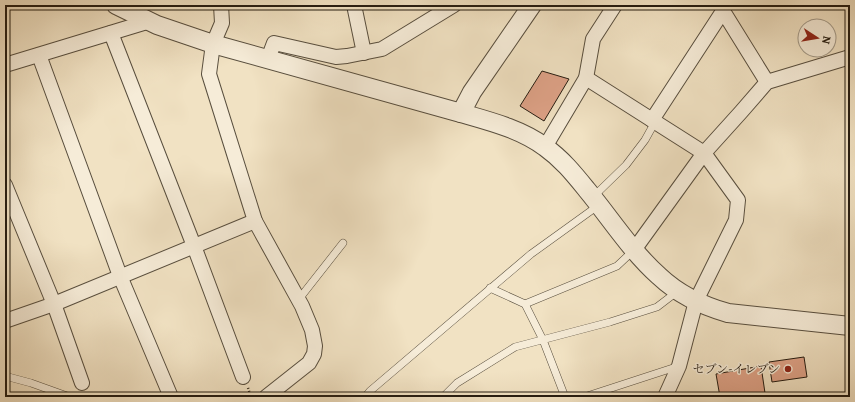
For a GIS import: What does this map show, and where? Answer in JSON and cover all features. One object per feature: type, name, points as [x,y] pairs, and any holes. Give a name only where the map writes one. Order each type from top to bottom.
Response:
[{"type":"street","points":[[116,5],[150,21],[214,44],[461,113],[496,124],[531,138],[566,164],[634,250],[659,276],[678,291],[711,308],[728,313],[850,326]]},
{"type":"street","points":[[221,5],[222,23],[214,44],[209,74],[255,221],[299,299],[312,330],[315,346],[314,354],[309,363],[266,397]]},
{"type":"street","points":[[354,5],[364,53]]},
{"type":"street","points":[[268,59],[274,43],[336,57],[382,49],[454,5]]},
{"type":"street","points":[[461,113],[472,92],[532,5]]},
{"type":"street","points":[[545,147],[586,78],[593,39],[615,5]]},
{"type":"street","points":[[654,121],[724,8],[767,82]]},
{"type":"street","points":[[5,65],[150,21]]},
{"type":"street","points":[[111,33],[243,377]]},
{"type":"street","points":[[39,55],[120,276],[171,397]]},
{"type":"street","points":[[634,250],[704,153],[767,82],[850,57]]},
{"type":"street","points":[[586,78],[704,153],[738,200],[736,220],[696,301],[679,366],[665,397]]},
{"type":"street","points":[[5,185],[54,304],[82,383]]},
{"type":"street","points":[[5,321],[54,304],[255,221]]},
{"type":"lane","points":[[370,395],[490,288],[596,201],[645,140],[654,121]]},
{"type":"lane","points":[[299,299],[343,243]]},
{"type":"lane","points":[[525,304],[617,266],[634,250]]},
{"type":"lane","points":[[490,288],[525,304],[543,340],[565,397]]},
{"type":"lane","points":[[443,397],[457,383],[515,347],[610,322],[657,307],[678,291]]},
{"type":"lane","points":[[584,397],[679,366]]},
{"type":"lane","points":[[5,376],[31,383],[70,397]]},
{"type":"building","points":[[542,71],[569,79],[544,121],[520,106]]},
{"type":"building","name":"セブン-イレブン","points":[[804,357],[807,377],[772,382],[769,362]]},
{"type":"building","points":[[761,366],[765,393],[740,397],[720,397],[716,374]]},
{"type":"place","name":"セブン-イレブン","points":[[788,369]]}]
